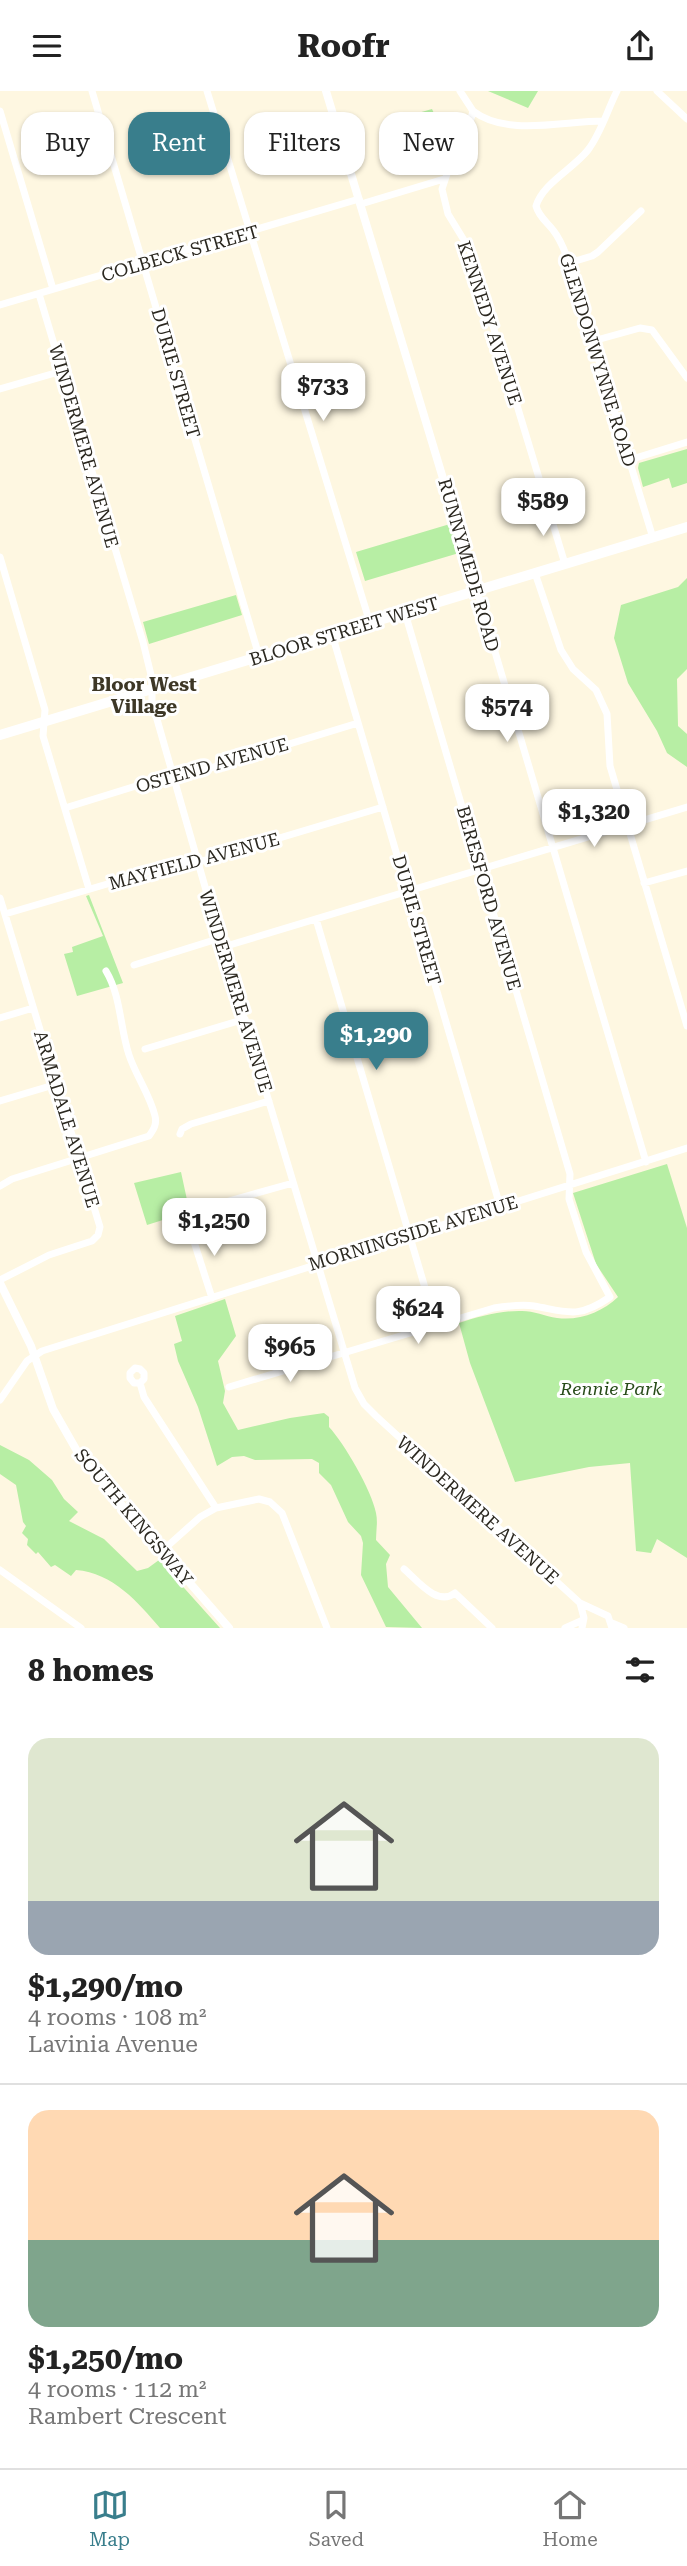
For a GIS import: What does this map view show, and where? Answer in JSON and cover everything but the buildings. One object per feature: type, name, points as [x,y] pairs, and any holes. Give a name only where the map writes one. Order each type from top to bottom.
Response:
[{"type":"main road","name":"BLOOR STREET WEST","points":[[0,735],[687,527]]},
{"type":"street","name":"DURIE STREET","points":[[92,91],[260,656]]},
{"type":"street","points":[[207,91],[370,623]]},
{"type":"street","name":"RUNNYMEDE ROAD","points":[[326,91],[646,1162]]},
{"type":"street","points":[[460,91],[474,111],[489,120],[517,126],[603,121]]},
{"type":"street","name":"GLENDONWYNNE ROAD","points":[[617,91],[596,138],[586,152],[542,194],[536,207],[563,245],[653,538]]},
{"type":"street","points":[[657,91],[687,119]]},
{"type":"street","points":[[0,111],[53,289]]},
{"type":"street","points":[[444,179],[465,141],[474,111]]},
{"type":"street","name":"COLBECK STREET","points":[[0,305],[444,179]]},
{"type":"street","name":"KENNEDY AVENUE","points":[[444,179],[442,189],[446,206],[470,250],[565,564]]},
{"type":"street","points":[[569,263],[592,256],[641,211]]},
{"type":"street","name":"WINDERMERE AVENUE","points":[[39,294],[143,642],[152,679],[152,702],[174,779],[355,1388],[368,1409],[580,1603],[605,1613],[612,1626],[624,1628]]},
{"type":"street","points":[[593,341],[640,328],[652,330],[687,378]]},
{"type":"street","points":[[0,389],[62,371]]},
{"type":"street","points":[[629,460],[687,442]]},
{"type":"street","points":[[0,557],[45,710],[42,733],[89,889]]},
{"type":"street","points":[[535,573],[561,650],[573,669],[596,690],[607,714],[610,766],[687,1026]]},
{"type":"street","name":"BERESFORD AVENUE","points":[[405,613],[569,1174],[569,1199],[586,1252],[610,1297],[577,1313],[516,1305],[487,1310],[436,1325]]},
{"type":"street","name":"DURIE STREET","points":[[332,635],[500,1206]]},
{"type":"street","name":"OSTEND AVENUE","points":[[65,808],[165,777],[174,779],[358,723]]},
{"type":"street","name":"MAYFIELD AVENUE","points":[[5,914],[189,860],[198,862],[383,807]]},
{"type":"street","points":[[135,965],[214,940],[222,944],[316,919],[687,807]]},
{"type":"street","points":[[644,883],[687,871]]},
{"type":"street","name":"ARMADALE AVENUE","points":[[0,898],[99,1223],[98,1235],[92,1241],[49,1255],[0,1282]]},
{"type":"street","points":[[229,1387],[436,1325],[316,919]]},
{"type":"street","points":[[0,933],[9,930]]},
{"type":"street","points":[[0,1186],[12,1179],[149,1136],[155,1125],[154,1113],[128,1054],[113,983],[106,971]]},
{"type":"street","points":[[0,1018],[33,1008]]},
{"type":"street","points":[[145,1049],[245,1019]]},
{"type":"street","points":[[0,1101],[57,1084]]},
{"type":"street","points":[[180,1134],[191,1124],[269,1101]]},
{"type":"street","name":"MORNINGSIDE AVENUE","points":[[0,1400],[27,1361],[42,1350],[687,1148]]},
{"type":"street","points":[[212,1298],[188,1223],[190,1215],[197,1210],[293,1183]]},
{"type":"street","name":"SOUTH KINGSWAY","points":[[0,1282],[28,1338],[53,1409],[81,1458],[229,1628]]},
{"type":"street","points":[[140,1383],[144,1397],[216,1508]]},
{"type":"street","points":[[162,1551],[200,1517],[216,1508],[259,1499],[271,1502],[282,1513],[327,1628]]},
{"type":"street","points":[[404,1569],[439,1597],[449,1598],[455,1593],[492,1628]]},
{"type":"street","points":[[0,1570],[81,1628]]},
{"type":"street","points":[[580,1603],[583,1624]]},
{"type":"street","points":[[565,1628],[573,1623],[583,1624],[597,1611]]},
{"type":"green space","points":[[488,91],[538,91],[528,108]]},
{"type":"green space","points":[[687,449],[687,483],[672,488],[669,478],[643,487],[639,463]]},
{"type":"green space","points":[[450,524],[459,553],[365,581],[356,552]]},
{"type":"green space","points":[[687,578],[687,669],[677,679],[678,726],[687,734],[687,767],[667,753],[628,683],[614,638],[621,605],[678,587]]},
{"type":"green space","points":[[236,595],[242,615],[149,644],[143,622]]},
{"type":"green space","points":[[89,895],[123,983],[77,996],[64,954],[73,952],[72,947],[103,936],[86,896]]},
{"type":"green space","name":"Rennie Park","points":[[667,1164],[687,1228],[687,1558],[657,1539],[651,1553],[636,1551],[630,1463],[589,1467],[515,1482],[470,1363],[459,1323],[511,1311],[574,1318],[598,1311],[612,1302],[618,1297],[596,1264],[573,1193]]},
{"type":"green space","points":[[181,1172],[189,1209],[185,1213],[147,1225],[134,1183]]},
{"type":"green space","points":[[225,1299],[236,1336],[218,1361],[225,1391],[223,1403],[238,1430],[324,1413],[329,1417],[329,1427],[357,1468],[373,1504],[377,1520],[376,1540],[390,1555],[386,1564],[388,1587],[422,1628],[386,1627],[361,1575],[361,1536],[348,1522],[331,1485],[319,1473],[319,1463],[312,1459],[255,1460],[244,1456],[232,1457],[217,1466],[198,1407],[178,1361],[174,1344],[182,1341],[175,1316]]},
{"type":"green space","points":[[0,1445],[29,1460],[52,1480],[64,1499],[78,1512],[69,1521],[104,1539],[137,1571],[148,1568],[159,1560],[220,1628],[160,1628],[134,1599],[113,1583],[89,1572],[76,1570],[71,1576],[55,1565],[51,1567],[38,1552],[36,1554],[27,1545],[28,1539],[22,1533],[26,1526],[16,1485],[0,1474]]},
{"type":"district","name":"Bloor West Village","points":[[144,695]]}]
